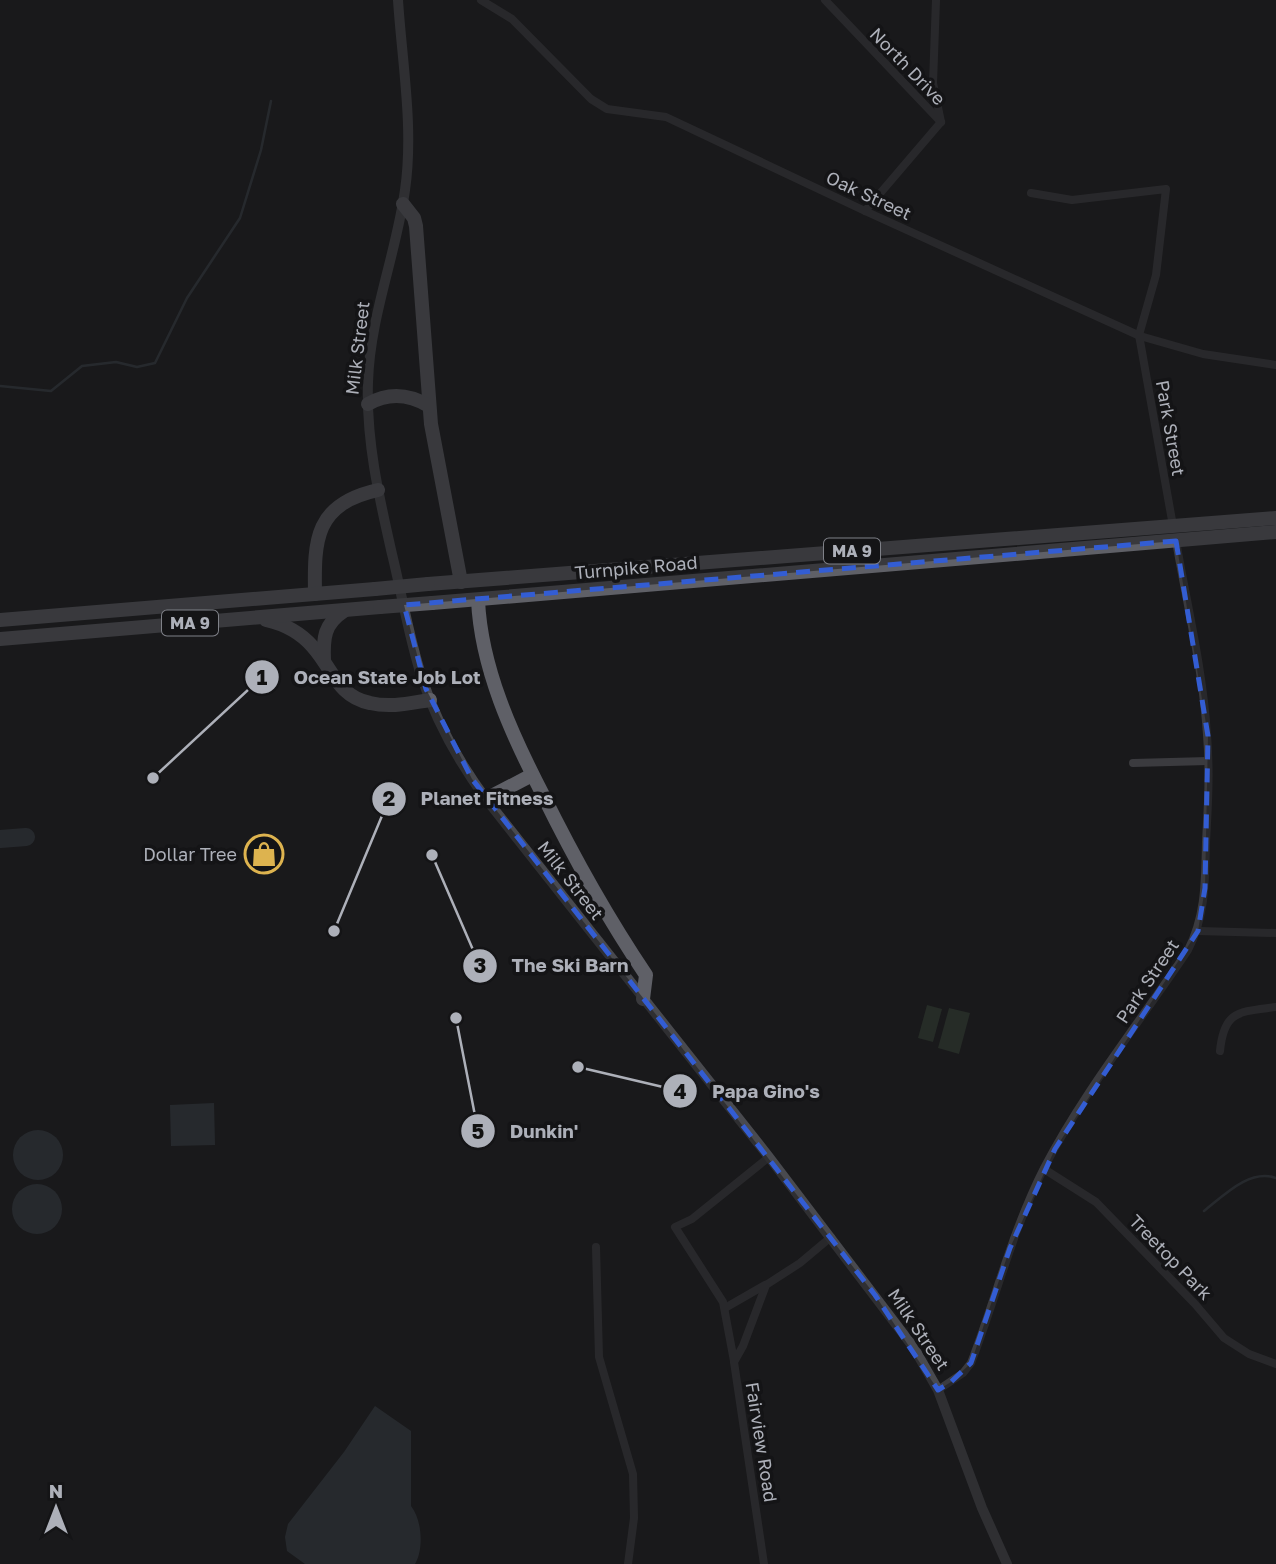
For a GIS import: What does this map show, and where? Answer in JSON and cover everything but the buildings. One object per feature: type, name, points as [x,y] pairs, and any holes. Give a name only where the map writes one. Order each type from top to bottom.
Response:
[{"type":"highway","points":[[403,204],[414,218],[416,226],[429,406],[461,582]]},
{"type":"highway","points":[[368,404],[381,398],[396,396],[412,398],[429,406]]},
{"type":"highway","points":[[315,594],[314,555],[318,533],[328,517],[345,503],[378,490]]},
{"type":"highway","name":"Turnpike Road","points":[[0,639],[478,600],[1175,533],[1276,518]]},
{"type":"highway","name":"Turnpike Road","points":[[0,620],[428,584],[1175,533],[1276,532]]},
{"type":"highway","points":[[478,600],[481,635],[509,722],[532,775],[581,871],[646,975],[643,999]]},
{"type":"highway","points":[[324,661],[325,630],[344,610]]},
{"type":"highway","points":[[255,618],[284,625],[296,632],[313,646],[334,679],[347,693],[367,703],[392,706],[430,700]]},
{"type":"highway","points":[[486,799],[532,775]]},
{"type":"main road","name":"Milk Street","points":[[398,0],[408,155],[403,204],[372,340],[369,437],[378,490],[414,648],[430,700],[453,748],[486,799],[831,1237],[926,1367],[1007,1564]]},
{"type":"street","name":"Oak Street","points":[[481,0],[512,19],[591,99],[607,109],[666,117],[1139,335],[1203,354],[1276,365]]},
{"type":"street","name":"North Drive","points":[[825,0],[941,122]]},
{"type":"street","points":[[865,211],[941,122],[933,83],[936,0]]},
{"type":"street","points":[[1031,193],[1059,199],[1087,200],[1166,189],[1156,275],[1139,335]]},
{"type":"street","name":"Park Street","points":[[937,1390],[962,1373],[971,1363],[1006,1259],[1044,1169],[1089,1094],[1188,950],[1198,931],[1203,910],[1208,761],[1202,692],[1139,335]]},
{"type":"street","points":[[1133,763],[1208,761]]},
{"type":"street","points":[[1198,931],[1276,933]]},
{"type":"street","points":[[1220,1051],[1223,1028],[1236,1015],[1276,1007]]},
{"type":"street","points":[[734,1362],[725,1308],[716,1288],[675,1227],[692,1219],[769,1157]]},
{"type":"street","name":"Treetop Park","points":[[1044,1169],[1096,1202],[1189,1297],[1224,1338],[1249,1354],[1276,1364]]},
{"type":"street","points":[[725,1308],[800,1263],[831,1237]]},
{"type":"street","points":[[596,1247],[599,1357],[633,1474],[634,1518],[628,1564]]},
{"type":"street","name":"Fairview Road","points":[[764,1564],[734,1362],[743,1346],[766,1285]]},
{"type":"highlighted area","points":[[1176,541],[1208,736],[1205,888],[1198,931],[1055,1149],[1010,1248],[971,1363],[938,1390],[875,1295],[472,779],[426,689],[404,605]]},
{"type":"shaded area","points":[[927,1005],[942,1009],[933,1042],[918,1038]]},
{"type":"shaded area","points":[[949,1008],[970,1013],[959,1054],[938,1048]]},
{"type":"shaded area","points":[[214,1103],[215,1145],[171,1146],[170,1105]]},
{"type":"shaded area","points":[[38,1130],[55,1138],[63,1155],[55,1172],[38,1180],[21,1172],[13,1155],[21,1138]]},
{"type":"shaded area","points":[[37,1184],[54,1192],[62,1209],[54,1226],[37,1234],[20,1226],[12,1209],[20,1192]]},
{"type":"shaded area","points":[[375,1406],[411,1431],[411,1506],[418,1519],[421,1543],[418,1558],[415,1564],[305,1564],[287,1551],[285,1537],[288,1524],[344,1452]]},
{"type":"waterway","points":[[0,386],[51,391],[82,366],[116,362],[137,367],[155,363],[187,298],[240,218],[261,150],[271,101]]},
{"type":"waterway","points":[[0,839],[26,837]]},
{"type":"waterway","points":[[1204,1211],[1228,1191],[1247,1180],[1266,1176],[1276,1178]]},
{"type":"place","name":"Ocean State Job Lot","points":[[153,778]]},
{"type":"place","name":"Dollar Tree","points":[[264,854]]},
{"type":"place","name":"The Ski Barn","points":[[432,855]]},
{"type":"place","name":"Planet Fitness","points":[[334,931]]},
{"type":"place","name":"Dunkin'","points":[[456,1018]]},
{"type":"place","name":"Papa Gino's","points":[[578,1067]]}]
